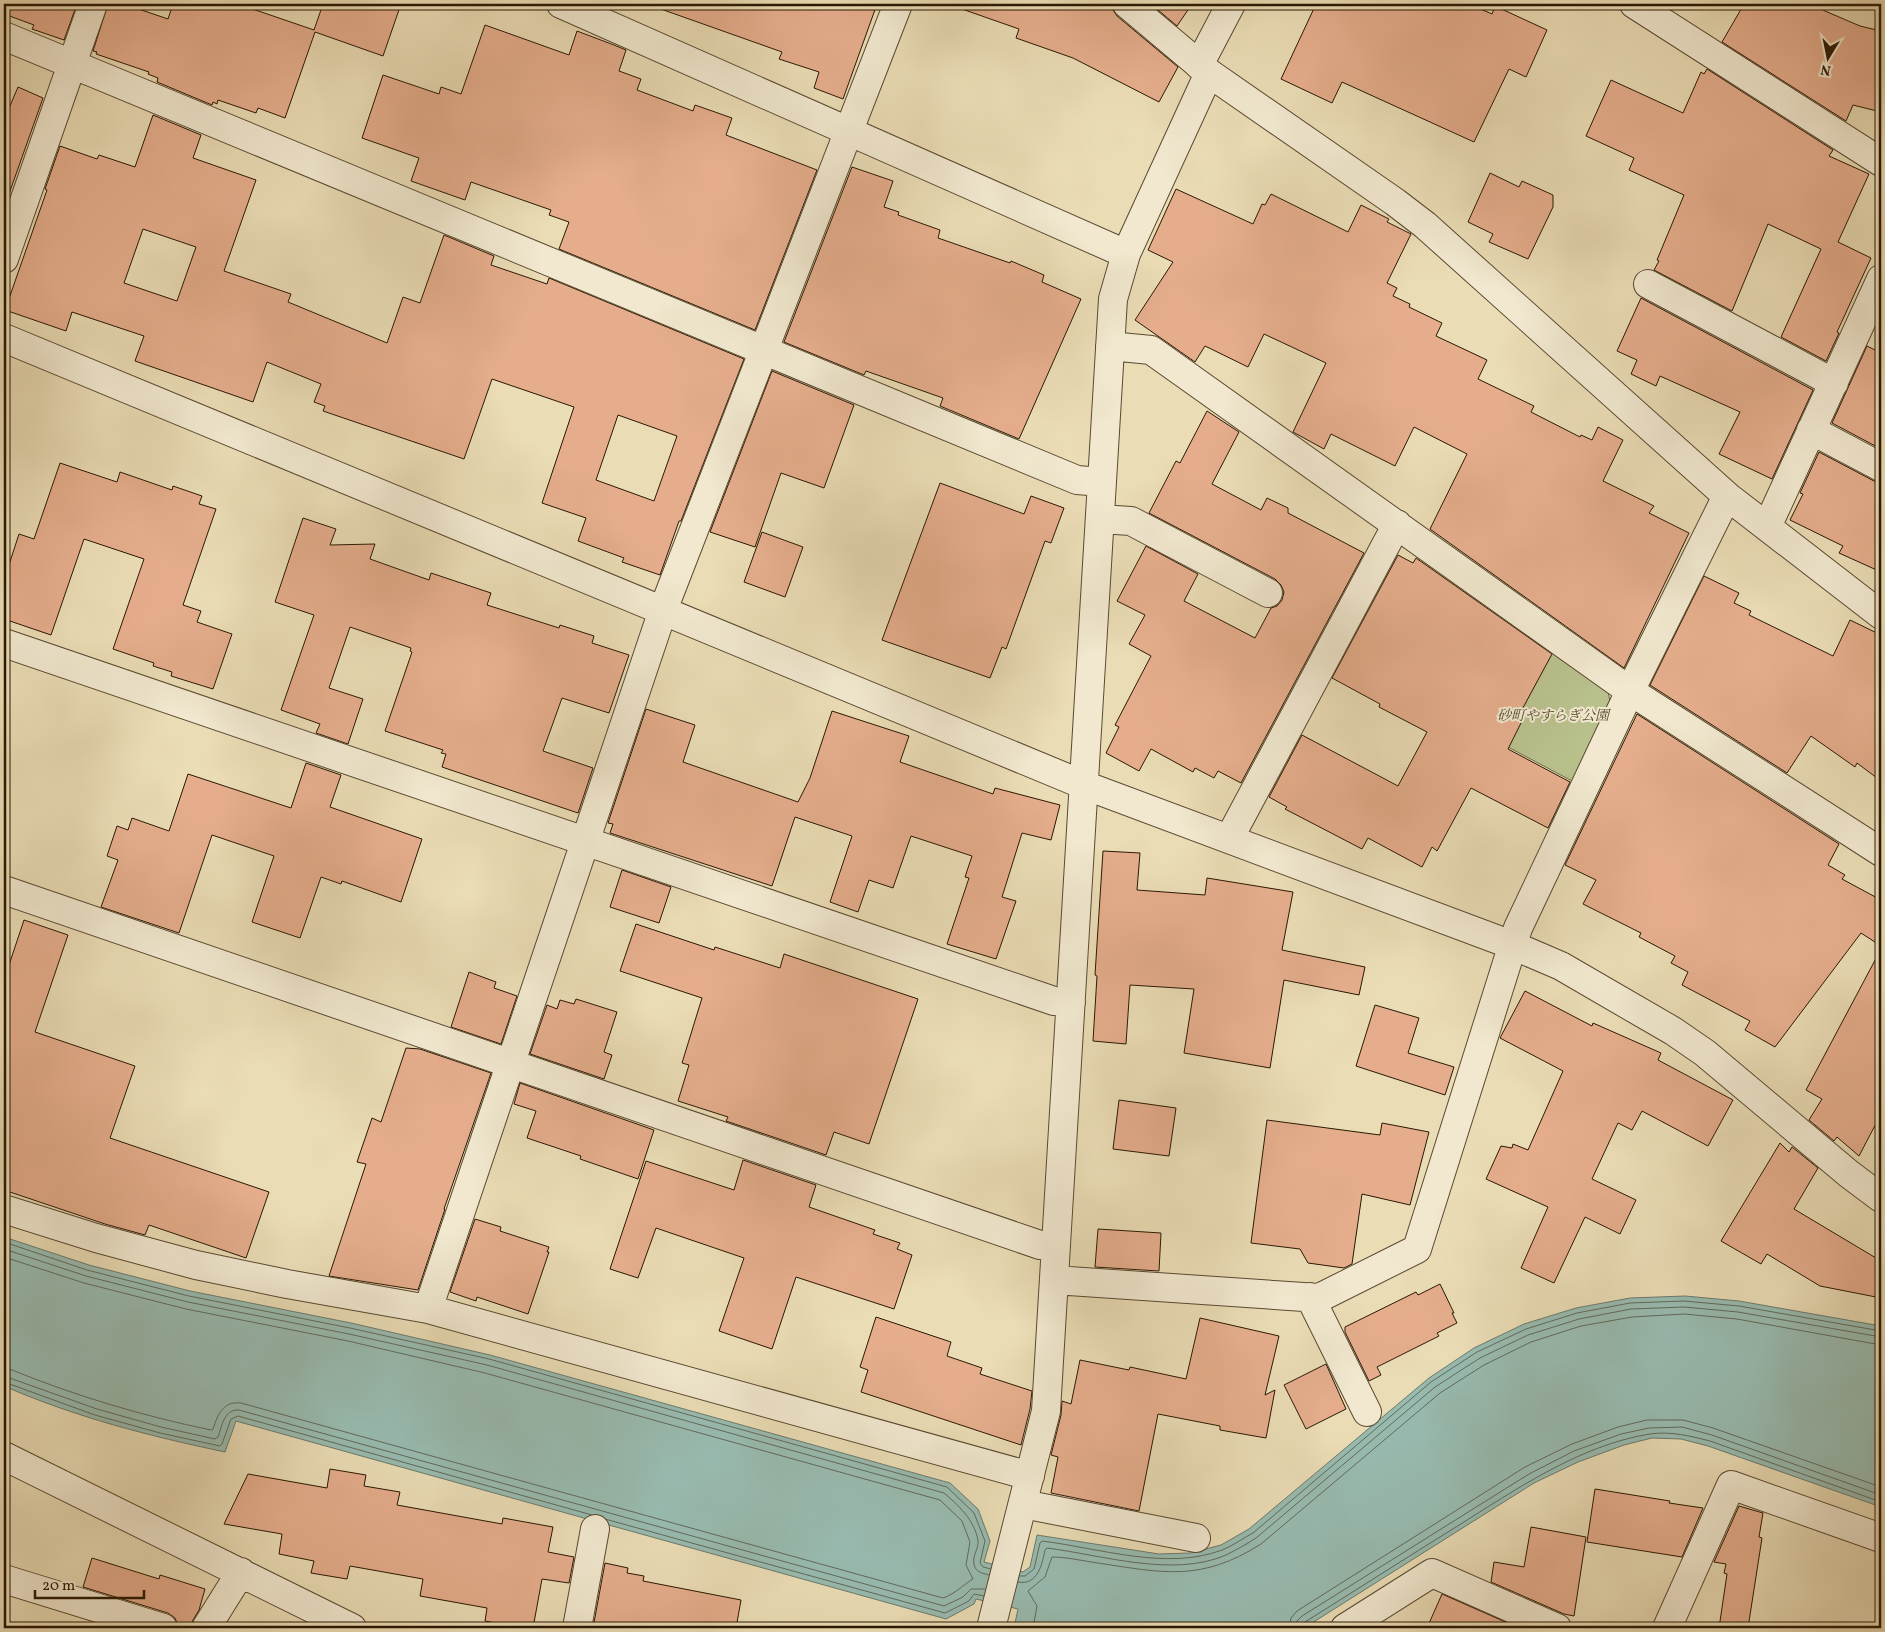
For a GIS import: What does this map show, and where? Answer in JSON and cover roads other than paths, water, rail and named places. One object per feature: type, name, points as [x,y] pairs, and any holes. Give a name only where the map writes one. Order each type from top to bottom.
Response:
[{"type":"street","points":[[4,259],[93,4]]},
{"type":"street","points":[[561,4],[1126,254]]},
{"type":"street","points":[[428,1309],[663,610],[898,4]]},
{"type":"street","points":[[1127,4],[1204,69],[1396,202],[1424,224],[1727,496],[1881,615]]},
{"type":"street","points":[[994,1616],[1046,1411],[1112,299],[1126,254],[1231,4]]},
{"type":"street","points":[[1638,5],[1881,162]]},
{"type":"street","points":[[4,36],[1076,480],[1102,482]]},
{"type":"street","points":[[1767,527],[1881,279]]},
{"type":"street","points":[[1648,284],[1834,383]]},
{"type":"street","points":[[4,338],[1084,785],[1512,945],[1561,966],[1673,1031],[1705,1054],[1849,1174],[1881,1198]]},
{"type":"street","points":[[1110,346],[1151,350],[1630,691],[1881,852]]},
{"type":"street","points":[[1811,430],[1881,466]]},
{"type":"street","points":[[1054,1280],[1319,1298],[1417,1249],[1518,928],[1630,691],[1727,496]]},
{"type":"street","points":[[1100,519],[1131,521],[1268,593]]},
{"type":"street","points":[[1229,839],[1396,524]]},
{"type":"street","points":[[4,644],[1054,1001],[1071,1002]]},
{"type":"street","points":[[4,890],[1040,1245],[1056,1246]]},
{"type":"street","points":[[4,1209],[96,1238],[196,1265],[287,1284],[428,1309],[1030,1476]]},
{"type":"street","points":[[1310,1297],[1367,1412]]},
{"type":"street","points":[[4,1456],[352,1628]]},
{"type":"street","points":[[1667,1628],[1731,1485],[1881,1538]]},
{"type":"street","points":[[1023,1504],[1196,1538]]},
{"type":"street","points":[[577,1628],[595,1529]]},
{"type":"street","points":[[206,1628],[241,1572]]},
{"type":"street","points":[[1345,1628],[1432,1574],[1557,1628]]},
{"type":"street","points":[[4,1579],[163,1628]]},
{"type":"water","points":[[4,1237],[89,1265],[190,1291],[351,1323],[490,1355],[950,1483],[978,1509],[990,1541],[984,1562],[1023,1572],[1030,1567],[1037,1535],[1159,1554],[1190,1553],[1221,1545],[1249,1529],[1429,1378],[1474,1348],[1524,1324],[1576,1308],[1630,1298],[1685,1296],[1739,1301],[1881,1326],[1881,1507],[1708,1446],[1681,1439],[1652,1438],[1624,1445],[1578,1462],[1534,1483],[1304,1628],[1014,1628],[1018,1609],[976,1599],[974,1604],[946,1619],[236,1421],[225,1452],[113,1425],[31,1397],[4,1386]]},
{"type":"park label","name":"砂町やすらぎ公園","points":[[1553,716]]}]
